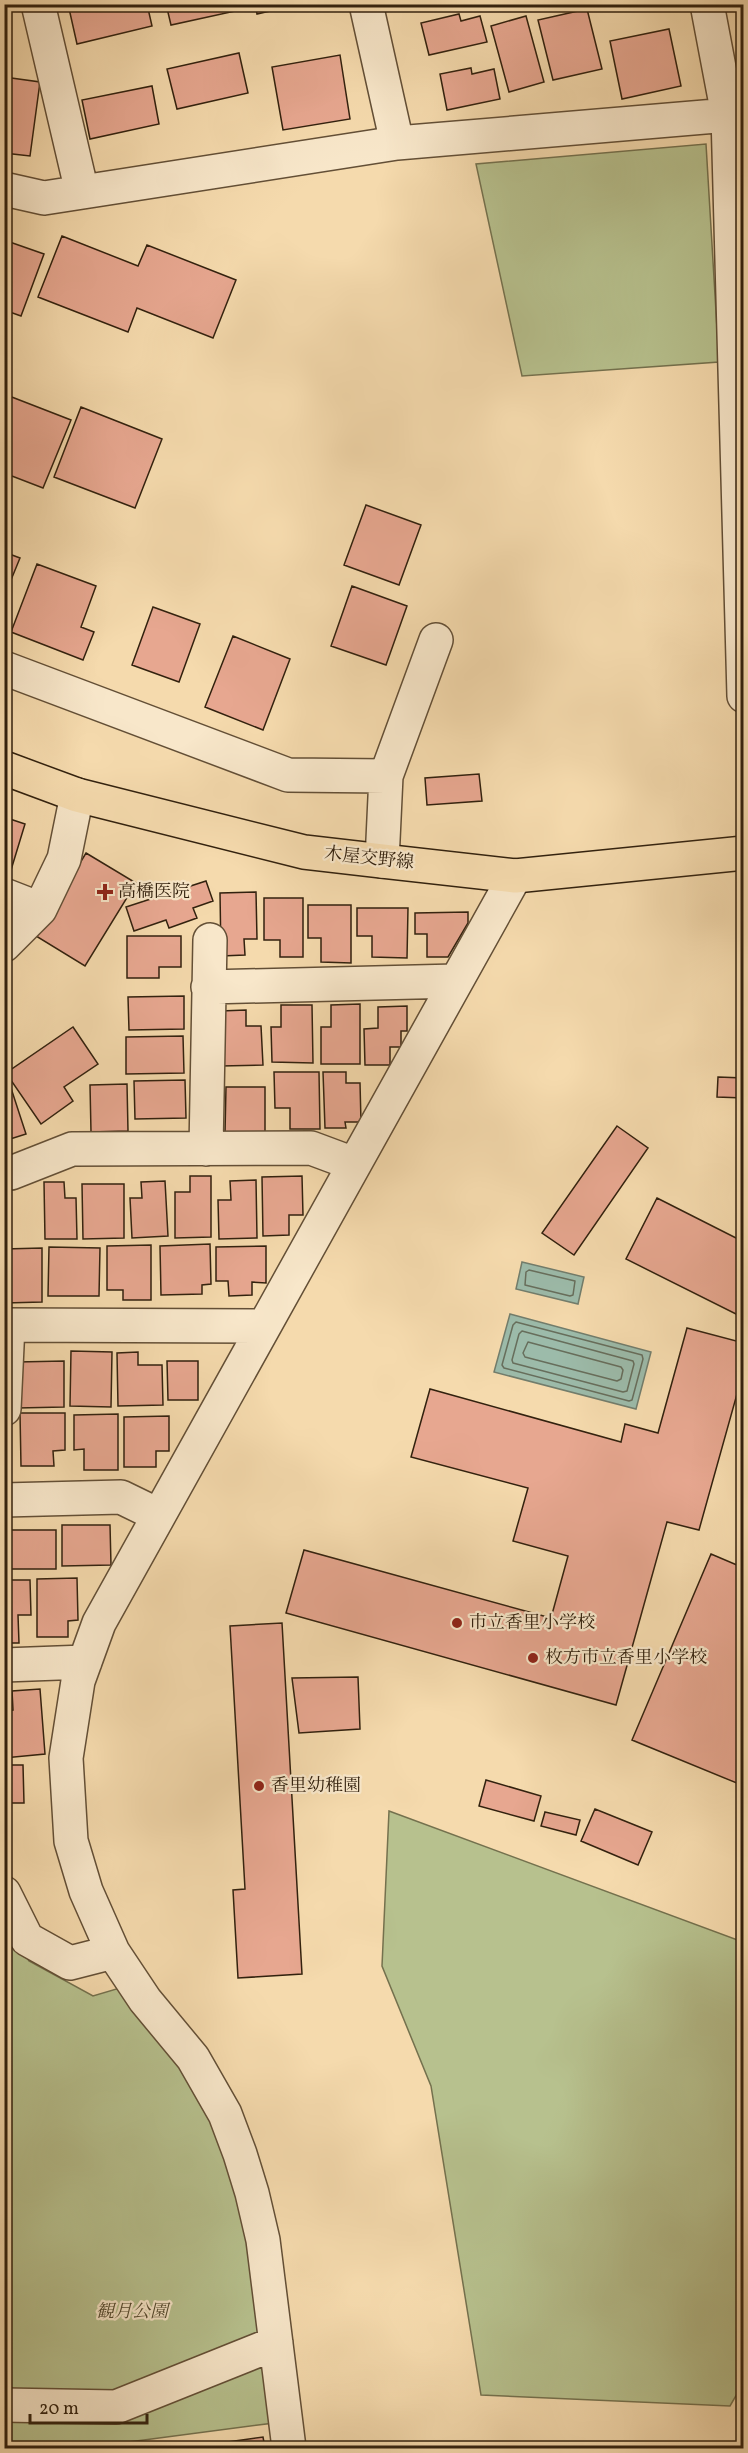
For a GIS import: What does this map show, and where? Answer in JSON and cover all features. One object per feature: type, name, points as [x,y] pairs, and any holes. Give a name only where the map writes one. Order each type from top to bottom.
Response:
[{"type":"main road","name":"木屋交野線","points":[[4,768],[76,795],[304,852],[382,861],[515,876],[744,853]]},
{"type":"street","points":[[38,4],[82,192]]},
{"type":"street","points":[[366,4],[396,143]]},
{"type":"street","points":[[707,4],[736,113],[744,696]]},
{"type":"street","points":[[4,189],[44,198],[396,143],[736,113]]},
{"type":"street","points":[[382,861],[386,776],[436,640]]},
{"type":"street","points":[[4,668],[288,775],[386,776]]},
{"type":"street","points":[[4,945],[40,909],[64,859],[76,795]]},
{"type":"street","points":[[289,2448],[260,2228],[252,2193],[225,2114],[193,2058],[145,2000],[113,1952],[86,1891],[71,1841],[66,1758],[78,1682],[99,1623],[515,876]]},
{"type":"street","points":[[4,895],[40,909]]},
{"type":"street","points":[[206,1149],[210,940]]},
{"type":"street","points":[[208,987],[456,981]]},
{"type":"street","points":[[11,1173],[72,1149],[311,1148],[354,1164]]},
{"type":"street","points":[[4,1409],[6,1325],[264,1326]]},
{"type":"street","points":[[4,1500],[121,1497],[158,1515]]},
{"type":"street","points":[[4,1665],[85,1662]]},
{"type":"street","points":[[4,1893],[27,1939],[70,1963],[113,1952]]},
{"type":"street","points":[[4,2405],[116,2407],[276,2343]]},
{"type":"green space","points":[[706,144],[719,362],[522,376],[476,164]]},
{"type":"green space","points":[[389,1811],[743,1942],[744,2382],[730,2406],[481,2395],[431,2086],[382,1966]]},
{"type":"green space","name":"観月公園","points":[[4,1922],[29,1961],[93,1996],[123,1987],[183,2065],[215,2119],[241,2196],[274,2423],[83,2448],[5,2448]]},
{"type":"water","points":[[522,1262],[584,1277],[578,1304],[516,1289]]},
{"type":"water","points":[[510,1314],[651,1352],[636,1409],[494,1372]]},
{"type":"building","points":[[68,4],[147,4],[152,26],[77,44]]},
{"type":"building","points":[[166,4],[239,4],[240,10],[171,25]]},
{"type":"building","points":[[255,4],[300,4],[257,14]]},
{"type":"building","points":[[587,9],[602,69],[553,80],[538,20]]},
{"type":"building","points":[[4,13],[9,13],[7,48],[4,48]]},
{"type":"building","points":[[459,14],[461,21],[480,16],[487,42],[429,55],[421,23]]},
{"type":"building","points":[[526,16],[544,82],[509,92],[491,26]]},
{"type":"building","points":[[669,29],[681,86],[622,99],[610,41]]},
{"type":"building","points":[[239,53],[248,93],[177,109],[167,69]]},
{"type":"building","points":[[340,55],[350,119],[283,130],[272,67]]},
{"type":"building","points":[[471,68],[472,74],[494,69],[500,99],[447,110],[440,74]]},
{"type":"building","points":[[4,77],[40,82],[30,156],[4,153]]},
{"type":"building","points":[[152,86],[159,124],[90,139],[82,100]]},
{"type":"building","points":[[62,236],[138,266],[147,245],[236,280],[213,338],[137,308],[128,332],[38,297]]},
{"type":"building","points":[[4,240],[44,254],[21,316],[4,310]]},
{"type":"building","points":[[4,394],[71,420],[43,488],[4,473]]},
{"type":"building","points":[[81,407],[162,439],[135,508],[54,477]]},
{"type":"building","points":[[366,505],[421,525],[399,585],[344,565]]},
{"type":"building","points":[[4,552],[20,558],[4,597]]},
{"type":"building","points":[[37,564],[96,586],[81,627],[94,632],[83,660],[11,632]]},
{"type":"building","points":[[352,586],[407,606],[386,665],[331,646]]},
{"type":"building","points":[[153,607],[200,624],[179,682],[132,665]]},
{"type":"building","points":[[233,636],[290,659],[263,730],[205,707]]},
{"type":"building","points":[[479,774],[482,801],[427,805],[425,778]]},
{"type":"building","points":[[4,817],[25,824],[11,870],[4,868]]},
{"type":"building","points":[[86,853],[136,883],[85,966],[36,936]]},
{"type":"building","points":[[206,881],[213,901],[193,908],[197,918],[169,928],[166,920],[134,931],[126,907]]},
{"type":"building","points":[[256,892],[257,939],[244,939],[245,955],[221,956],[220,893]]},
{"type":"building","points":[[264,898],[303,898],[303,957],[280,957],[280,940],[264,940]]},
{"type":"building","points":[[308,905],[351,905],[351,963],[321,962],[321,938],[308,938]]},
{"type":"building","points":[[357,908],[408,908],[407,958],[372,957],[372,936],[357,936]]},
{"type":"building","points":[[468,912],[468,923],[448,957],[427,957],[427,934],[415,934],[415,913]]},
{"type":"building","points":[[127,936],[181,936],[181,967],[159,967],[159,978],[127,978]]},
{"type":"building","points":[[184,996],[184,1029],[129,1030],[128,997]]},
{"type":"building","points":[[360,1004],[360,1064],[321,1064],[321,1027],[331,1027],[331,1005]]},
{"type":"building","points":[[281,1005],[312,1005],[313,1063],[272,1062],[271,1027],[281,1027]]},
{"type":"building","points":[[407,1006],[407,1031],[401,1031],[401,1047],[390,1047],[390,1065],[365,1065],[364,1029],[378,1028],[378,1007]]},
{"type":"building","points":[[246,1010],[246,1026],[261,1026],[263,1065],[221,1066],[220,1011]]},
{"type":"building","points":[[73,1027],[98,1064],[64,1087],[73,1101],[41,1124],[6,1073]]},
{"type":"building","points":[[183,1036],[184,1073],[126,1074],[126,1037]]},
{"type":"building","points":[[274,1072],[319,1072],[320,1129],[290,1129],[290,1108],[275,1108]]},
{"type":"building","points":[[323,1072],[346,1072],[346,1083],[360,1083],[361,1122],[345,1122],[346,1128],[325,1128]]},
{"type":"building","points":[[718,1077],[744,1078],[744,1098],[717,1097]]},
{"type":"building","points":[[185,1080],[186,1118],[135,1119],[134,1081]]},
{"type":"building","points":[[127,1084],[128,1131],[91,1132],[90,1085]]},
{"type":"building","points":[[10,1085],[26,1134],[4,1141],[4,1087]]},
{"type":"building","points":[[226,1087],[265,1087],[265,1133],[225,1133]]},
{"type":"building","points":[[617,1126],[648,1148],[574,1255],[542,1233]]},
{"type":"building","points":[[190,1176],[211,1176],[211,1237],[175,1238],[175,1192],[190,1192]]},
{"type":"building","points":[[302,1176],[303,1215],[289,1215],[289,1235],[263,1236],[262,1177]]},
{"type":"building","points":[[256,1180],[257,1238],[219,1239],[218,1200],[231,1200],[230,1181]]},
{"type":"building","points":[[165,1181],[168,1236],[132,1238],[130,1198],[142,1198],[141,1182]]},
{"type":"building","points":[[44,1182],[64,1182],[65,1198],[76,1198],[77,1239],[45,1239]]},
{"type":"building","points":[[82,1184],[124,1184],[124,1238],[83,1239]]},
{"type":"building","points":[[657,1198],[744,1242],[744,1318],[626,1259]]},
{"type":"building","points":[[210,1244],[211,1284],[202,1285],[202,1294],[161,1295],[160,1246]]},
{"type":"building","points":[[151,1245],[151,1300],[123,1300],[123,1290],[107,1290],[107,1246]]},
{"type":"building","points":[[266,1246],[266,1283],[252,1282],[252,1295],[229,1296],[228,1281],[216,1281],[216,1247]]},
{"type":"building","points":[[49,1247],[100,1248],[99,1296],[48,1296]]},
{"type":"building","points":[[42,1248],[42,1302],[5,1303],[4,1249]]},
{"type":"building","points":[[687,1328],[744,1343],[744,1369],[699,1530],[667,1522],[616,1705],[286,1613],[304,1550],[551,1618],[568,1556],[513,1541],[528,1488],[411,1457],[430,1389],[621,1442],[625,1424],[658,1433]]},
{"type":"building","points":[[71,1351],[112,1352],[111,1407],[70,1406]]},
{"type":"building","points":[[138,1352],[138,1365],[162,1365],[163,1405],[118,1406],[117,1353]]},
{"type":"building","points":[[64,1361],[64,1407],[17,1408],[17,1362]]},
{"type":"building","points":[[167,1361],[198,1361],[198,1400],[168,1400]]},
{"type":"building","points":[[20,1413],[65,1413],[65,1450],[53,1451],[54,1466],[21,1466]]},
{"type":"building","points":[[118,1414],[118,1470],[84,1470],[84,1449],[74,1450],[74,1415]]},
{"type":"building","points":[[169,1416],[169,1451],[156,1451],[156,1467],[124,1467],[124,1417]]},
{"type":"building","points":[[62,1525],[110,1525],[111,1565],[62,1566]]},
{"type":"building","points":[[5,1530],[56,1530],[56,1569],[5,1569]]},
{"type":"building","points":[[711,1554],[744,1568],[744,1786],[632,1740]]},
{"type":"building","points":[[77,1578],[78,1620],[68,1621],[68,1637],[37,1637],[37,1579]]},
{"type":"building","points":[[4,1580],[30,1580],[31,1615],[18,1615],[19,1643],[4,1643]]},
{"type":"building","points":[[282,1623],[302,1974],[238,1978],[233,1890],[245,1889],[230,1626]]},
{"type":"building","points":[[358,1677],[360,1729],[299,1733],[292,1678]]},
{"type":"building","points":[[40,1689],[45,1754],[4,1758],[4,1711],[13,1710],[12,1691]]},
{"type":"building","points":[[4,1765],[23,1765],[24,1803],[4,1803]]},
{"type":"building","points":[[486,1780],[541,1796],[534,1821],[479,1806]]},
{"type":"building","points":[[595,1809],[652,1832],[638,1865],[581,1841]]},
{"type":"building","points":[[545,1812],[580,1820],[576,1835],[541,1826]]},
{"type":"building","points":[[263,2437],[265,2448],[222,2448],[221,2443]]},
{"type":"building","points":[[213,2443],[214,2448],[177,2448]]},
{"type":"place","name":"高橋医院","points":[[105,892]]},
{"type":"place","name":"市立香里小学校","points":[[457,1623]]},
{"type":"place","name":"枚方市立香里小学校","points":[[533,1658]]},
{"type":"place","name":"香里幼稚園","points":[[259,1786]]}]
